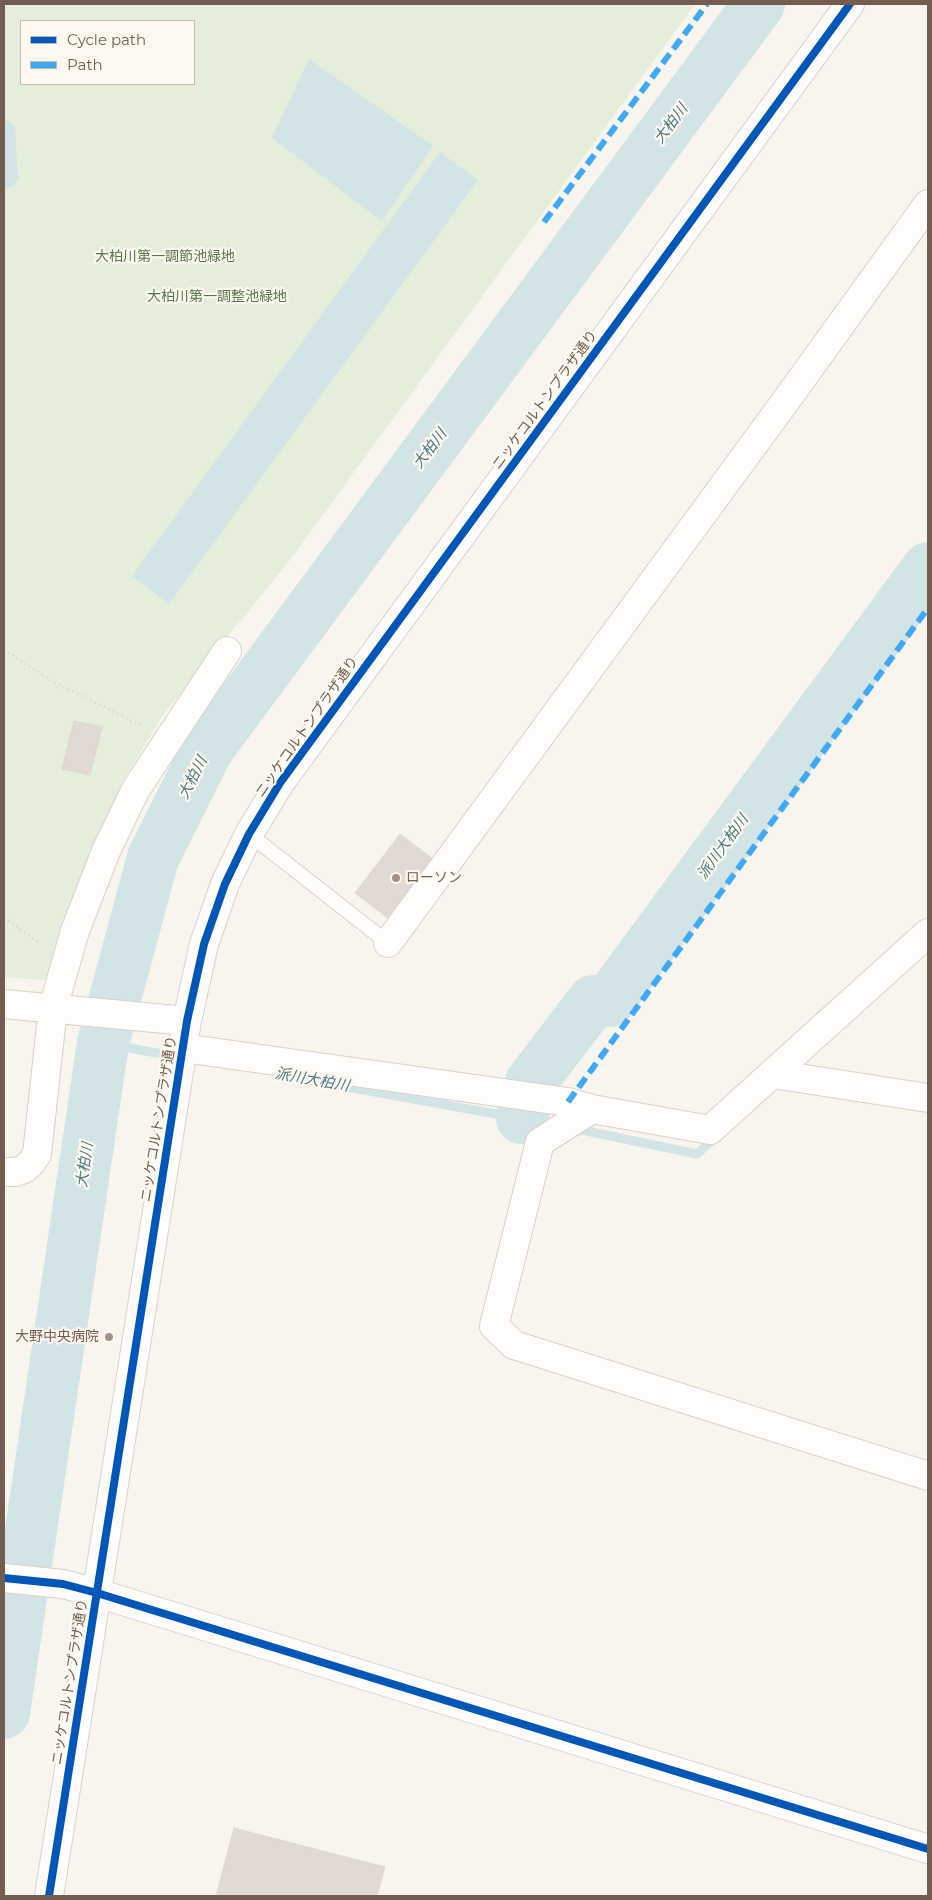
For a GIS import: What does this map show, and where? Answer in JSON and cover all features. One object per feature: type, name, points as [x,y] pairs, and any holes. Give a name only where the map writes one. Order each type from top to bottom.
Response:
[{"type":"street","name":"ニッケコルトンプラザ通り","points":[[49,1896],[187,1021],[204,944],[225,884],[249,834],[280,782],[850,4]]},
{"type":"street","points":[[388,943],[928,204]]},
{"type":"street","points":[[4,1172],[16,1172],[24,1169],[37,1154],[75,931],[106,851],[136,789],[227,651]]},
{"type":"street","points":[[183,1048],[555,1100],[710,1130],[928,933]]},
{"type":"street","points":[[4,1004],[187,1021]]},
{"type":"street","points":[[773,1074],[928,1098]]},
{"type":"street","points":[[592,1108],[540,1142],[494,1326],[514,1345],[928,1476]]},
{"type":"street","points":[[4,1578],[63,1584],[928,1849]]},
{"type":"lane","points":[[249,834],[388,943]]},
{"type":"path","points":[[4,650],[56,683],[170,738]]},
{"type":"path","points":[[4,918],[38,942]]},
{"type":"green space","name":"大柏川第一調節池緑地","points":[[4,4],[695,4],[287,564],[162,716],[122,783],[46,980],[4,977]]},
{"type":"shaded area","points":[[309,59],[433,146],[382,221],[272,138]]},
{"type":"shaded area","points":[[4,119],[15,126],[18,180],[13,186],[4,190]]},
{"type":"shaded area","points":[[440,152],[478,180],[169,604],[132,576]]},
{"type":"building","points":[[74,721],[102,727],[90,775],[62,769]]},
{"type":"building","name":"ローソン","points":[[400,834],[437,862],[393,922],[355,893]]},
{"type":"building","points":[[234,1828],[385,1867],[377,1896],[216,1896]]},
{"type":"waterway","name":"大柏川","points":[[4,1713],[103,1043],[153,858],[207,750],[759,4]]},
{"type":"waterway","name":"派川大柏川","points":[[522,1118],[531,1082],[593,1001],[609,1001],[928,568]]},
{"type":"waterway","name":"派川大柏川","points":[[103,1043],[178,1057]]},
{"type":"waterway","name":"派川大柏川","points":[[292,1077],[557,1125]]},
{"type":"waterway","name":"派川大柏川","points":[[572,1128],[697,1154],[717,1136]]},
{"type":"marked path","points":[[544,222],[707,4]]},
{"type":"marked path","points":[[568,1102],[928,608]]},
{"type":"cycle path","points":[[49,1896],[187,1021],[204,944],[225,884],[249,834],[280,783],[850,4]]},
{"type":"cycle path","points":[[4,1578],[63,1584],[97,1593],[928,1849]]},
{"type":"place","name":"ローソン","points":[[396,878]]},
{"type":"place","name":"大野中央病院","points":[[109,1337]]},
{"type":"park label","name":"大柏川第一調整池緑地","points":[[217,297]]}]
